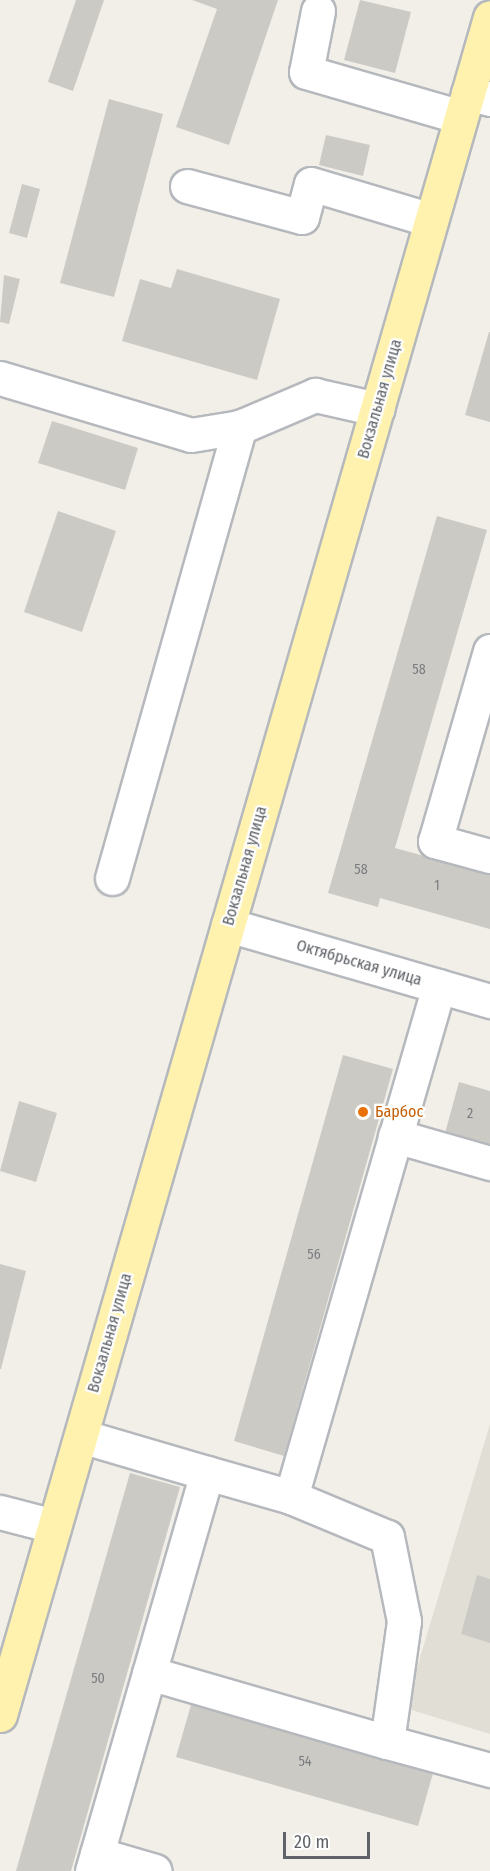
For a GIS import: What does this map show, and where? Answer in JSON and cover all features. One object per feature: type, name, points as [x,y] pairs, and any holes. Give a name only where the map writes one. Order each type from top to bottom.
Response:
[{"type":"main road","name":"Вокзальная улица","points":[[0,1715],[431,220],[473,103],[490,17]]},
{"type":"street","points":[[318,11],[306,72],[473,103]]},
{"type":"street","points":[[187,186],[302,217],[310,184],[431,220]]},
{"type":"street","points":[[0,378],[191,435],[240,427],[315,395],[377,408]]},
{"type":"street","points":[[112,878],[240,427]]},
{"type":"street","points":[[490,651],[435,841],[490,856]]},
{"type":"street","name":"Октябрьская улица","points":[[228,926],[490,1001]]},
{"type":"street","points":[[291,1497],[439,986]]},
{"type":"street","points":[[395,1136],[490,1163]]},
{"type":"street","points":[[81,1436],[291,1497],[387,1537],[404,1621],[387,1742]]},
{"type":"street","points":[[155,1871],[95,1862],[207,1473]]},
{"type":"street","points":[[0,1512],[54,1526]]},
{"type":"street","points":[[149,1673],[490,1770]]},
{"type":"shaded area","points":[[490,1424],[490,1734],[405,1708]]},
{"type":"building","points":[[76,0],[104,0],[73,91],[48,82]]},
{"type":"building","points":[[192,0],[278,0],[229,145],[176,127],[217,9]]},
{"type":"building","points":[[360,0],[411,12],[395,73],[344,60]]},
{"type":"building","points":[[109,99],[163,114],[114,297],[60,283]]},
{"type":"building","points":[[326,135],[370,145],[363,176],[319,165]]},
{"type":"building","points":[[22,184],[40,189],[27,238],[9,233]]},
{"type":"building","points":[[177,269],[280,299],[257,380],[122,341],[140,279],[171,288]]},
{"type":"building","points":[[4,275],[20,279],[9,324],[0,322]]},
{"type":"building","points":[[490,332],[490,422],[465,415]]},
{"type":"building","points":[[52,421],[138,448],[125,490],[38,463]]},
{"type":"building","points":[[58,511],[116,531],[82,632],[24,612]]},
{"type":"building","points":[[437,516],[487,530],[395,848],[490,874],[490,929],[380,898],[378,907],[328,893]]},
{"type":"building","points":[[343,1055],[393,1069],[284,1456],[234,1441]]},
{"type":"building","points":[[459,1082],[490,1091],[490,1149],[444,1137]]},
{"type":"building","points":[[19,1101],[57,1113],[36,1182],[0,1171]]},
{"type":"building","points":[[0,1264],[26,1271],[1,1369],[0,1369]]},
{"type":"building","points":[[130,1473],[180,1487],[71,1871],[16,1871]]},
{"type":"building","points":[[477,1575],[490,1579],[490,1643],[461,1634]]},
{"type":"building","points":[[193,1698],[435,1766],[418,1826],[176,1757]]},
{"type":"place","name":"Барбос","points":[[363,1112]]}]
